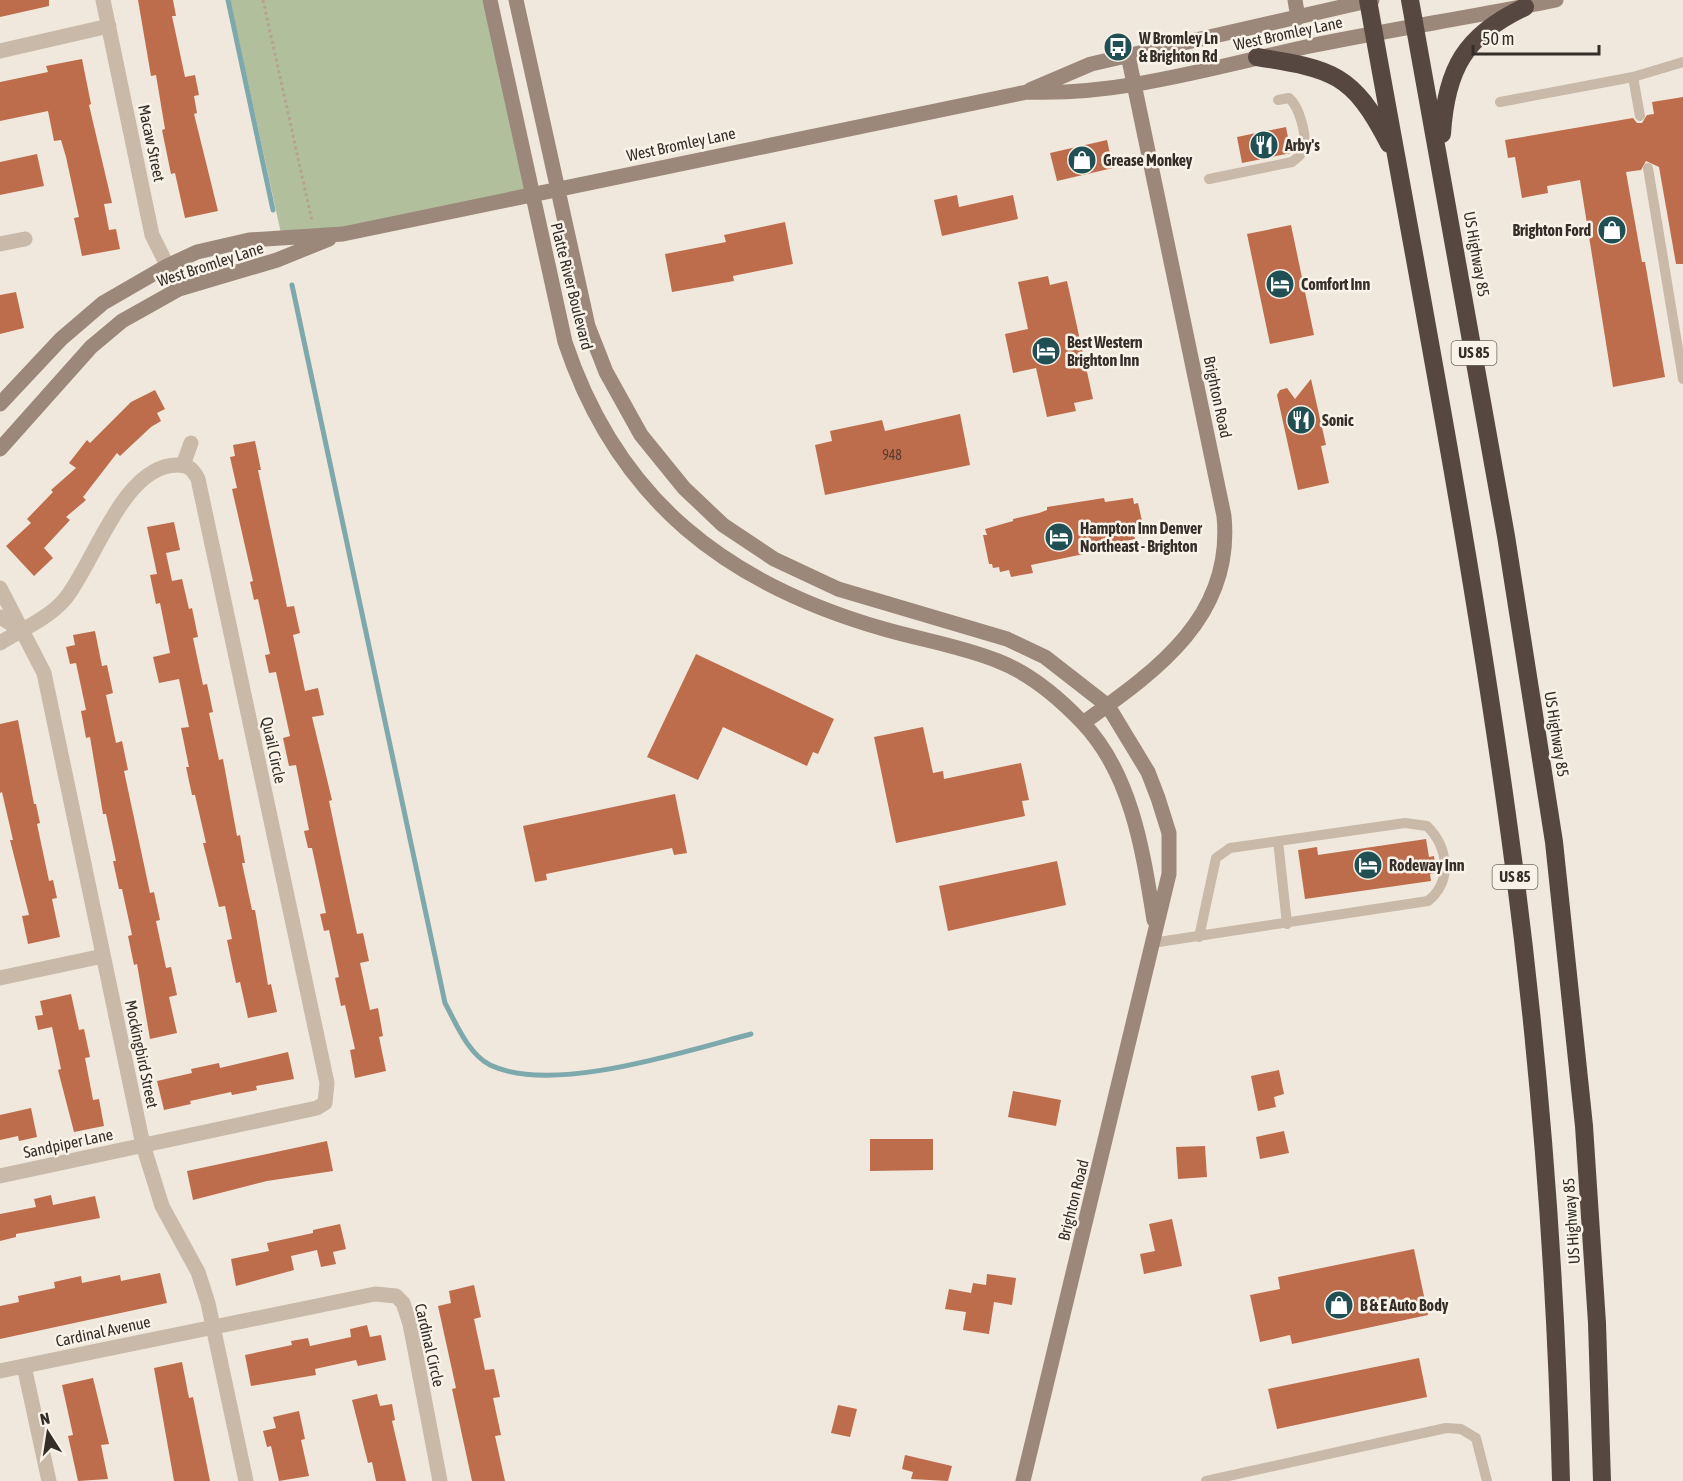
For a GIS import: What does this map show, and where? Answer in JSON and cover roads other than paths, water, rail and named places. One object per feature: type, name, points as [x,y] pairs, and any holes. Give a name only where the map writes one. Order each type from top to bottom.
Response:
[{"type":"highway","name":"US Highway 85","points":[[1370,0],[1475,607],[1515,872],[1548,1204],[1556,1334],[1561,1481]]},
{"type":"highway","name":"US Highway 85","points":[[1410,0],[1510,558],[1554,842],[1584,1138],[1597,1323],[1602,1481]]},
{"type":"highway","points":[[1442,169],[1443,120],[1456,63],[1479,34],[1525,7]]},
{"type":"highway","points":[[1257,57],[1320,69],[1348,84],[1372,113],[1398,163]]},
{"type":"main road","name":"Platte River Boulevard","points":[[490,0],[556,309],[570,356],[607,434],[637,478],[694,538],[727,562],[815,607],[999,661],[1040,686],[1083,723]]},
{"type":"main road","name":"Platte River Boulevard","points":[[516,0],[556,189],[593,340],[614,388],[643,438],[678,481],[723,525],[774,559],[867,598],[1007,639],[1045,657],[1108,706]]},
{"type":"main road","points":[[1295,0],[1298,18]]},
{"type":"main road","name":"West Bromley Lane","points":[[1027,92],[1072,71],[1370,0]]},
{"type":"main road","name":"West Bromley Lane","points":[[0,404],[80,320],[103,303],[167,266],[197,252],[226,244],[343,234],[1027,92],[1076,93],[1134,83],[1374,33],[1416,28],[1556,0]]},
{"type":"main road","name":"Brighton Road","points":[[1128,56],[1224,516],[1225,549],[1216,583],[1190,633],[1162,664],[1083,723],[1108,758],[1136,824],[1155,926]]},
{"type":"main road","name":"West Bromley Lane","points":[[0,449],[91,347],[122,321],[179,289],[277,260],[343,234]]},
{"type":"main road","points":[[861,622],[867,598]]},
{"type":"main road","points":[[887,630],[892,605]]},
{"type":"main road","name":"Brighton Road","points":[[1023,1481],[1168,874],[1169,833],[1148,772],[1108,706]]},
{"type":"street","name":"Macaw Street","points":[[103,0],[152,235],[179,289]]},
{"type":"street","points":[[0,51],[109,26]]},
{"type":"street","points":[[0,244],[25,239]]},
{"type":"street","points":[[0,643],[63,600],[75,585],[123,501],[139,484],[164,467],[183,465],[191,444]]},
{"type":"street","name":"Quail Circle","points":[[143,1145],[317,1108],[325,1103],[327,1096],[324,1071],[198,479],[191,468],[183,465]]},
{"type":"street","name":"Mockingbird Street","points":[[0,588],[44,674],[143,1145],[162,1206],[198,1272],[213,1327],[246,1481]]},
{"type":"street","points":[[0,617],[21,630]]},
{"type":"street","points":[[0,978],[103,956]]},
{"type":"street","name":"Sandpiper Lane","points":[[0,1176],[143,1145]]},
{"type":"street","name":"Cardinal Circle","points":[[213,1327],[375,1294],[396,1296],[403,1303],[410,1324],[441,1481]]},
{"type":"street","name":"Cardinal Avenue","points":[[0,1371],[213,1327]]},
{"type":"street","points":[[24,1366],[50,1481]]},
{"type":"lane","points":[[1500,102],[1633,77],[1683,62]]},
{"type":"lane","points":[[1633,77],[1640,116]]},
{"type":"lane","points":[[1209,179],[1292,162],[1299,156],[1304,144],[1296,106],[1289,98],[1278,100]]},
{"type":"lane","points":[[1648,168],[1683,379]]},
{"type":"lane","points":[[1152,943],[1199,937],[1287,924],[1428,901],[1439,892],[1446,877],[1441,848],[1434,833],[1427,826],[1405,824],[1230,848],[1216,858],[1199,937]]},
{"type":"lane","points":[[1278,841],[1287,924]]},
{"type":"lane","points":[[1206,1481],[1446,1428],[1461,1429],[1476,1438],[1487,1481]]},
{"type":"waterway","points":[[228,0],[273,210]]},
{"type":"waterway","points":[[292,285],[445,1003],[463,1037],[475,1053],[490,1065],[517,1073],[548,1075],[583,1073],[619,1067],[751,1034]]},
{"type":"place","name":"W Bromley Ln & Brighton Rd","points":[[1118,47]]},
{"type":"place","name":"Arby's","points":[[1264,145]]},
{"type":"place","name":"Grease Monkey","points":[[1082,160]]},
{"type":"place","name":"Brighton Ford","points":[[1612,230]]},
{"type":"place","name":"Comfort Inn","points":[[1280,284]]},
{"type":"place","name":"Best Western Brighton Inn","points":[[1046,351]]},
{"type":"place","name":"Sonic","points":[[1301,420]]},
{"type":"place","name":"Hampton Inn Denver Northeast - Brighton","points":[[1059,537]]},
{"type":"place","name":"Rodeway Inn","points":[[1368,865]]},
{"type":"place","name":"B & E Auto Body","points":[[1339,1305]]}]
